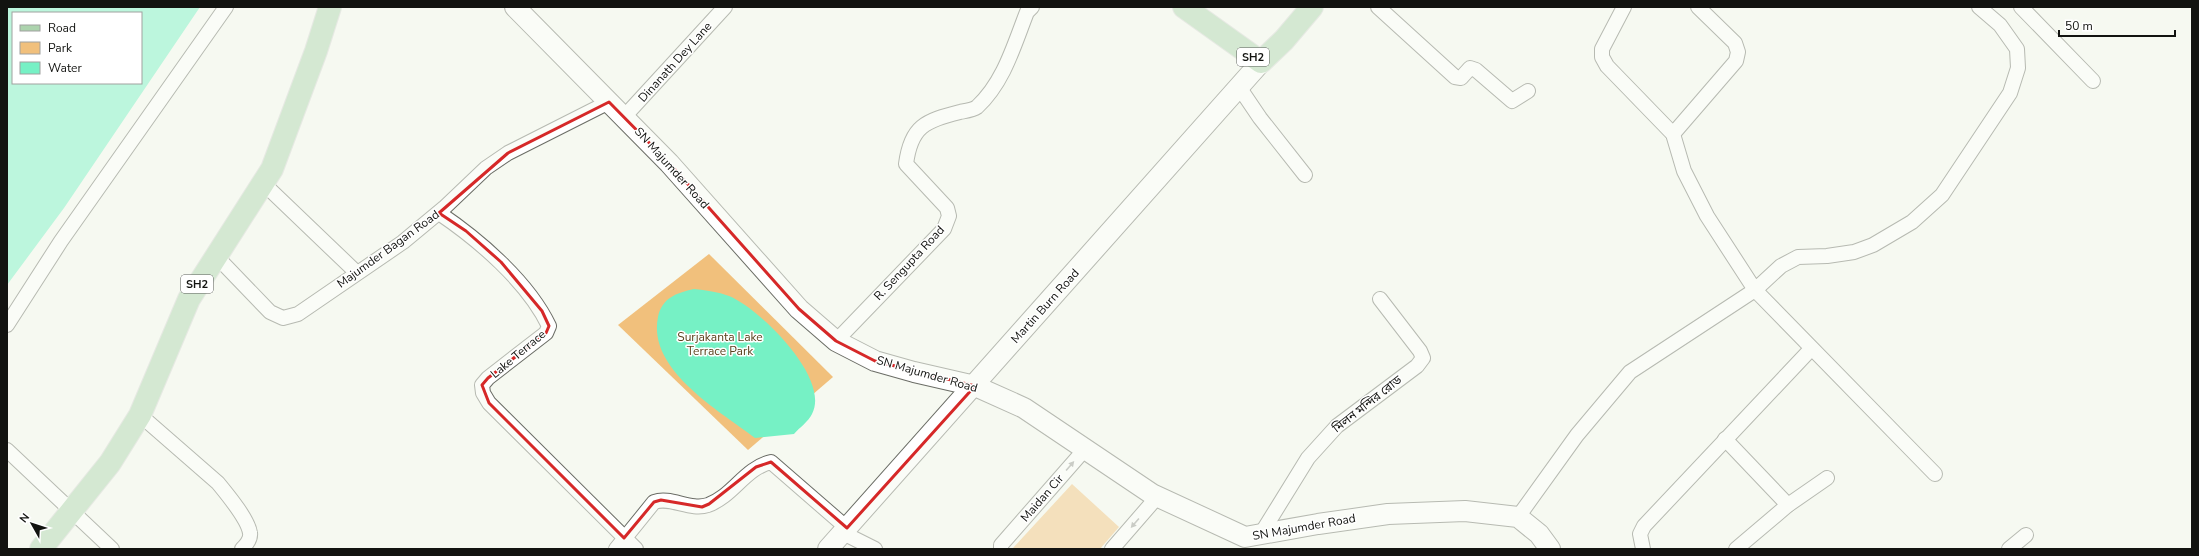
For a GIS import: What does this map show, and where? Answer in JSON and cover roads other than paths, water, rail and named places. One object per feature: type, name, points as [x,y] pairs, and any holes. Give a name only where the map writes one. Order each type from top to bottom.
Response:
[{"type":"main road","name":"SH2","points":[[41,549],[72,513],[110,463],[140,415],[178,320],[189,299],[272,169],[285,138],[330,7]]},
{"type":"main road","name":"SN Majumder Road","points":[[515,7],[669,163],[800,309],[836,341],[875,361],[974,386],[1024,408],[1086,448],[1119,473],[1158,496],[1249,540],[1388,514],[1465,511],[1518,517]]},
{"type":"main road","name":"SH2","points":[[1184,7],[1261,62],[1284,40],[1312,7]]},
{"type":"main road","name":"Martin Burn Road","points":[[828,549],[1261,62]]},
{"type":"main road","points":[[1518,517],[1538,534],[1550,549]]},
{"type":"street","points":[[7,325],[61,241],[226,7]]},
{"type":"street","name":"Dinanath Dey Lane","points":[[624,117],[725,7]]},
{"type":"street","name":"R. Sengupta Road","points":[[836,341],[944,229],[949,216],[947,208],[906,164],[908,147],[918,128],[929,121],[976,108],[1002,75],[1027,12],[1032,7]]},
{"type":"street","points":[[1378,7],[1455,77],[1461,78],[1470,68],[1476,70],[1512,100],[1528,91]]},
{"type":"street","points":[[1624,7],[1602,49],[1602,57],[1607,66],[1674,134],[1684,171],[1707,216],[1755,290],[1935,474]]},
{"type":"street","points":[[1674,134],[1736,61],[1738,52],[1735,43],[1698,7]]},
{"type":"street","points":[[1518,517],[1577,435],[1630,372],[1755,290],[1781,266],[1798,257],[1827,256],[1854,252],[1873,245],[1912,222],[1942,194],[2010,93],[2018,68],[2017,49],[2000,25],[1979,7]]},
{"type":"street","points":[[2021,7],[2093,81]]},
{"type":"street","points":[[1239,87],[1260,118],[1305,175]]},
{"type":"street","name":"Majumder Bagan Road","points":[[216,256],[270,312],[283,318],[298,314],[403,242],[439,213],[486,168],[508,153],[609,102]]},
{"type":"street","points":[[263,183],[357,273]]},
{"type":"street","name":"Lake Terrace","points":[[439,213],[466,231],[500,262],[542,311],[549,326],[546,333],[488,378],[482,385],[483,393],[489,404],[620,543],[636,549]]},
{"type":"street","name":"মিলন মন্দির রোড","points":[[1249,540],[1308,458],[1337,426],[1417,366],[1423,358],[1420,351],[1380,299]]},
{"type":"street","points":[[1643,549],[1640,534],[1644,526],[1812,349]]},
{"type":"street","points":[[140,415],[218,484],[228,496],[248,526],[250,534],[247,544],[242,549]]},
{"type":"street","points":[[1725,439],[1788,505]]},
{"type":"street","name":"Maidan Cir","points":[[1001,549],[1001,545],[1086,448]]},
{"type":"street","points":[[7,450],[72,513],[112,549]]},
{"type":"street","points":[[620,543],[654,502],[661,500],[702,506],[709,504],[719,499],[756,467],[771,462],[845,530],[875,549]]},
{"type":"street","points":[[1736,549],[1788,505],[1827,478]]},
{"type":"street","points":[[1112,549],[1158,496]]},
{"type":"street","points":[[2010,549],[2026,535]]},
{"type":"water","points":[[7,7],[200,7],[64,208],[7,285]]},
{"type":"water","name":"Surjakanta Lake Terrace Park","points":[[694,289],[712,291],[729,296],[742,303],[757,314],[773,329],[789,346],[802,364],[811,382],[815,399],[811,417],[794,434],[755,438],[706,402],[689,387],[675,371],[664,354],[658,336],[658,317],[663,305],[671,297],[681,292]]}]
